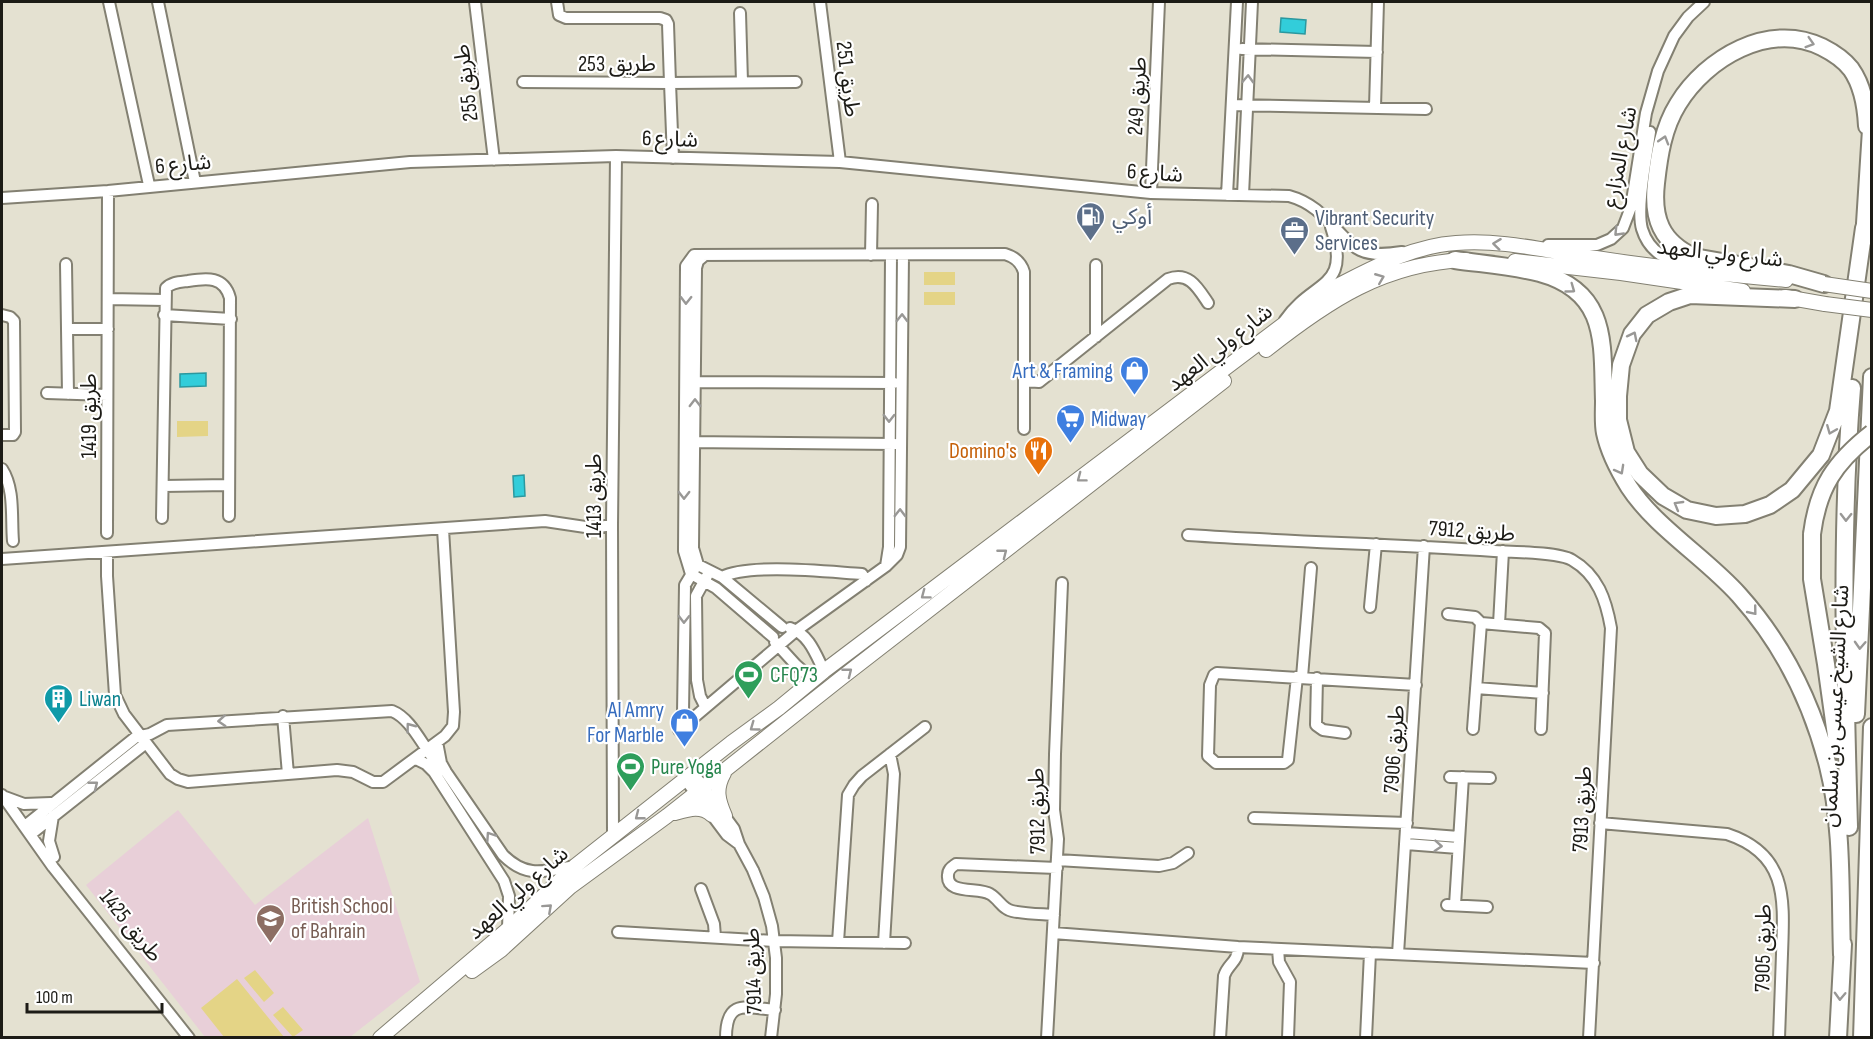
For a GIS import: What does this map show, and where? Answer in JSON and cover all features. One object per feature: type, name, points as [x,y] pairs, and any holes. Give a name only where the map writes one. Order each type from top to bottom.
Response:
[{"type":"highway","points":[[1824,285],[1789,274],[1694,257],[1681,251],[1665,236],[1655,216],[1654,200],[1663,139],[1677,105],[1698,78],[1719,61],[1736,50],[1755,43],[1776,39],[1796,39],[1828,50],[1850,68],[1864,97],[1869,145]]},
{"type":"highway","points":[[1850,827],[1845,537],[1851,396],[1872,114]]},
{"type":"highway","points":[[1795,299],[1690,295],[1669,302],[1647,315],[1632,334],[1621,365],[1618,420],[1626,452],[1640,474],[1663,496],[1687,510],[1716,516],[1745,514],[1770,505],[1792,490],[1821,455],[1838,411],[1864,228]]},
{"type":"highway","points":[[1455,260],[1541,274],[1575,290],[1592,309],[1602,338],[1605,432],[1615,460],[1630,488],[1653,516],[1720,574],[1754,612],[1786,659],[1809,708],[1828,766],[1837,824],[1842,955]]},
{"type":"highway","name":"شارع الشيخ عيسى بن سلمان","points":[[1838,1038],[1872,377]]},
{"type":"highway","points":[[1848,857],[1834,718],[1812,579],[1812,534],[1817,507],[1826,481],[1844,459],[1872,433]]},
{"type":"highway","name":"شارع الشيخ عيسى بن سلمان","points":[[1862,1038],[1872,727]]},
{"type":"highway","points":[[1865,969],[1872,929]]},
{"type":"main road","name":"شارع ولي العهد","points":[[388,1038],[575,866],[612,836],[819,676],[1329,290],[1393,259],[1425,248],[1455,243],[1486,242],[1659,268],[1872,291]]},
{"type":"main road","name":"شارع ولي العهد","points":[[380,1038],[448,985],[501,950],[570,887],[667,816],[875,652],[1308,318],[1360,286],[1396,272],[1433,262],[1521,261],[1610,271],[1872,310]]},
{"type":"main road","points":[[762,741],[784,715],[821,684],[819,676]]},
{"type":"main road","points":[[667,816],[691,808],[719,816],[717,794],[724,771]]},
{"type":"street","points":[[109,2],[149,186]]},
{"type":"street","points":[[158,2],[195,182]]},
{"type":"street","name":"طريق 255","points":[[475,2],[494,160]]},
{"type":"street","name":"طريق 253","points":[[523,82],[670,83],[666,20],[660,18],[566,18],[559,15],[557,2]]},
{"type":"street","name":"طريق 251","points":[[820,2],[840,162]]},
{"type":"street","name":"طريق 249","points":[[1151,193],[1159,2]]},
{"type":"street","points":[[1227,195],[1237,2]]},
{"type":"street","points":[[1243,195],[1252,2]]},
{"type":"street","points":[[1375,106],[1378,2]]},
{"type":"street","name":"شارع المزارع","points":[[1525,247],[1597,245],[1611,239],[1623,228],[1631,207],[1644,121],[1658,71],[1668,48],[1682,26],[1704,2]]},
{"type":"street","points":[[740,13],[741,82]]},
{"type":"street","points":[[1235,48],[1377,52]]},
{"type":"street","points":[[673,158],[670,83],[796,82]]},
{"type":"street","name":"شارع المزارع","points":[[1651,96],[1651,120],[1640,212],[1642,229],[1649,243],[1660,255],[1713,273]]},
{"type":"street","points":[[1232,105],[1375,106],[1426,109]]},
{"type":"street","name":"شارع 6","points":[[2,198],[108,191],[410,162],[616,156],[840,162],[1151,193],[1277,195],[1305,201],[1329,221],[1350,244],[1360,250],[1385,254],[1425,248]]},
{"type":"street","name":"طريق 1413","points":[[612,836],[612,525],[616,156]]},
{"type":"street","name":"طريق 1419","points":[[107,533],[108,191]]},
{"type":"street","points":[[871,255],[872,204]]},
{"type":"street","points":[[1283,324],[1294,306],[1325,284],[1334,273],[1338,259],[1337,245],[1329,221]]},
{"type":"street","points":[[688,722],[683,711],[685,585],[695,570],[690,382],[698,261],[705,255],[1005,254],[1017,259],[1024,272],[1024,429]]},
{"type":"street","points":[[886,566],[889,547],[891,255]]},
{"type":"street","points":[[679,730],[776,642],[797,630],[866,581],[897,555],[900,547],[903,255]]},
{"type":"street","points":[[66,264],[68,394]]},
{"type":"street","points":[[1096,265],[1096,337]]},
{"type":"street","points":[[1024,381],[1039,382],[1168,279],[1175,276],[1185,277],[1193,282],[1208,303]]},
{"type":"street","points":[[162,518],[165,300],[168,285],[207,278],[222,284],[229,292],[231,319],[229,516]]},
{"type":"street","points":[[108,299],[165,300]]},
{"type":"street","points":[[2,315],[14,321],[15,432],[13,435],[2,435]]},
{"type":"street","points":[[164,315],[231,319]]},
{"type":"street","points":[[67,329],[108,329]]},
{"type":"street","points":[[690,382],[901,383]]},
{"type":"street","points":[[47,393],[107,395]]},
{"type":"street","points":[[690,442],[901,444]]},
{"type":"street","points":[[2,470],[10,489],[7,522],[13,541]]},
{"type":"street","points":[[163,486],[229,485]]},
{"type":"street","points":[[2,560],[545,521],[592,528],[612,525]]},
{"type":"street","points":[[107,552],[115,695],[124,714],[170,774],[184,781],[344,770],[377,783],[389,779],[450,732],[454,719],[442,529]]},
{"type":"street","name":"طريق 7912","points":[[1188,535],[1284,542],[1424,546],[1569,558],[1587,570],[1599,585]]},
{"type":"street","points":[[1370,607],[1376,544]]},
{"type":"street","name":"طريق 7906","points":[[1398,954],[1424,546]]},
{"type":"street","points":[[1499,624],[1503,551]]},
{"type":"street","points":[[1311,568],[1300,677],[1288,760],[1284,764],[1216,763],[1211,760],[1208,756],[1210,685],[1217,673],[1300,677],[1416,684]]},
{"type":"street","points":[[706,576],[722,576],[753,569],[862,574],[866,581]]},
{"type":"street","points":[[695,570],[706,576],[716,588],[776,642],[819,676]]},
{"type":"street","points":[[705,706],[700,696],[697,680],[696,596],[706,576]]},
{"type":"street","points":[[722,576],[782,627],[797,630],[806,638],[819,676]]},
{"type":"street","name":"طريق 7912","points":[[1047,1038],[1058,839],[1054,810],[1054,754],[1062,583]]},
{"type":"street","name":"طريق 7913","points":[[1589,1038],[1611,628],[1599,585]]},
{"type":"street","points":[[1448,614],[1475,617],[1480,622],[1539,628],[1545,633],[1542,729]]},
{"type":"street","points":[[1473,729],[1480,622]]},
{"type":"street","points":[[776,642],[782,627]]},
{"type":"street","points":[[1317,678],[1316,725],[1323,730],[1345,733]]},
{"type":"street","points":[[1476,688],[1543,693]]},
{"type":"street","points":[[30,833],[55,807],[142,739],[167,725],[392,711],[402,717],[446,772]]},
{"type":"street","points":[[283,716],[288,774]]},
{"type":"street","points":[[838,942],[846,801],[854,784],[925,727]]},
{"type":"street","points":[[128,758],[142,739]]},
{"type":"street","points":[[437,742],[441,763],[446,772],[503,855],[513,865],[525,871],[538,872],[575,866]]},
{"type":"street","points":[[2,795],[24,804],[55,807],[128,758],[154,753]]},
{"type":"street","points":[[884,943],[894,774],[890,754]]},
{"type":"street","points":[[416,759],[426,764],[434,772],[493,862],[507,888],[508,929]]},
{"type":"street","name":"طريق 7914","points":[[689,776],[719,816],[730,838],[739,844],[762,890],[774,941],[776,976],[773,1035]]},
{"type":"street","points":[[1449,777],[1490,778]]},
{"type":"street","points":[[1463,777],[1459,842],[1451,905],[1487,907]]},
{"type":"street","name":"طريق 1425","points":[[2,795],[53,867],[189,1038]]},
{"type":"street","points":[[54,858],[49,841],[55,807]]},
{"type":"street","points":[[1254,818],[1407,833],[1459,842]]},
{"type":"street","name":"طريق 7905","points":[[1600,823],[1726,834],[1741,838],[1765,856],[1777,875],[1783,897],[1779,1038]]},
{"type":"street","name":"طريق 1425","points":[[30,833],[46,848],[196,1038]]},
{"type":"street","points":[[1054,915],[1008,910],[990,894],[978,890],[956,888],[948,875],[952,866],[963,864],[1159,866],[1173,862],[1188,853]]},
{"type":"street","points":[[493,862],[503,855]]},
{"type":"street","points":[[701,889],[714,924],[715,937]]},
{"type":"street","points":[[618,932],[774,941],[905,943]]},
{"type":"street","points":[[1053,933],[1238,947],[1594,963]]},
{"type":"street","points":[[1220,1038],[1224,976],[1226,969],[1237,957],[1238,947]]},
{"type":"street","points":[[1278,949],[1279,962],[1288,974],[1290,982],[1288,1038]]},
{"type":"street","points":[[1366,1038],[1370,953]]},
{"type":"street","points":[[726,1038],[727,1020],[734,1009],[741,1007],[775,1010]]},
{"type":"shaded area","points":[[924,272],[955,272],[955,285],[924,285]]},
{"type":"shaded area","points":[[924,292],[955,292],[955,305],[924,305]]},
{"type":"shaded area","points":[[177,421],[208,421],[208,436],[177,437]]},
{"type":"shaded area","name":"British School of Bahrain","points":[[178,810],[255,905],[368,818],[420,982],[350,1037],[205,1037],[86,885]]},
{"type":"shaded area","points":[[255,970],[274,993],[264,1002],[244,978]]},
{"type":"shaded area","points":[[237,979],[284,1037],[224,1037],[201,1008]]},
{"type":"shaded area","points":[[283,1007],[303,1030],[293,1037],[273,1015]]},
{"type":"water","points":[[1281,18],[1306,20],[1305,34],[1280,32]]},
{"type":"water","points":[[206,373],[206,386],[180,387],[180,374]]},
{"type":"water","points":[[524,475],[525,496],[514,497],[513,476]]},
{"type":"place","name":"أوكي","points":[[1091,242]]},
{"type":"place","name":"Vibrant Security Services","points":[[1294,256]]},
{"type":"place","name":"Art & Framing","points":[[1134,396]]},
{"type":"place","name":"Midway","points":[[1070,444]]},
{"type":"place","name":"Domino's","points":[[1038,476]]},
{"type":"place","name":"CFQ73","points":[[749,700]]},
{"type":"place","name":"Liwan","points":[[58,724]]},
{"type":"place","name":"Al Amry For Marble","points":[[685,748]]},
{"type":"place","name":"Pure Yoga","points":[[630,792]]},
{"type":"place","name":"British School of Bahrain","points":[[270,944]]}]
